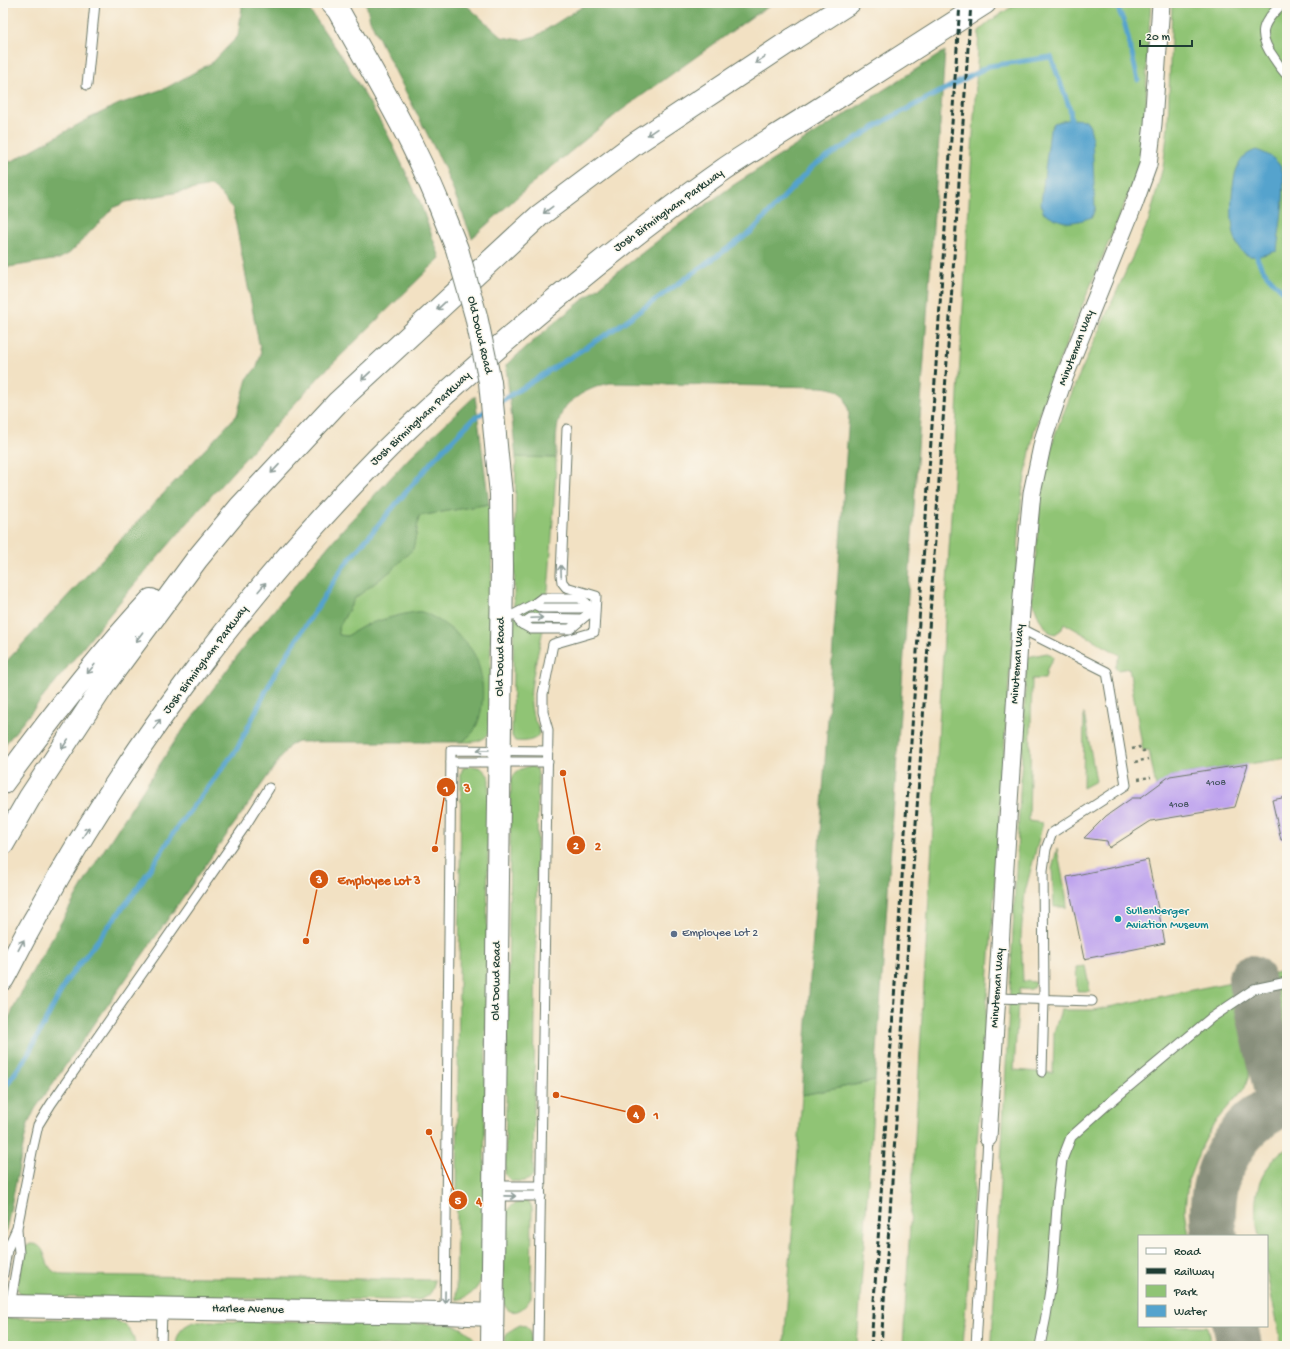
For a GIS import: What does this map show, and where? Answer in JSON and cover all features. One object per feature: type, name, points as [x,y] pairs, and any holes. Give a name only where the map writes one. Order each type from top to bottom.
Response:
[{"type":"main road","name":"Old Dowd Road","points":[[332,3],[338,10],[397,116],[439,204],[457,250],[476,316],[490,382],[498,456],[507,615],[500,756],[492,1346]]},
{"type":"main road","points":[[793,39],[841,3]]},
{"type":"main road","points":[[3,783],[54,713],[129,624],[338,402],[540,216],[636,144],[849,3]]},
{"type":"main road","name":"Josh Birmingham Parkway","points":[[3,979],[36,915],[115,786],[202,662],[254,596],[298,544],[376,460],[429,407],[543,308],[603,259],[725,169],[986,3]]},
{"type":"main road","points":[[3,844],[30,797],[106,682],[197,559],[240,506]]},
{"type":"main road","name":"Harlee Avenue","points":[[7,1306],[492,1315]]},
{"type":"street","name":"Minuteman Way","points":[[988,1138],[1020,628],[1032,493],[1044,437],[1064,378],[1134,204],[1148,165],[1153,124],[1161,3]]},
{"type":"lane","points":[[86,85],[94,3]]},
{"type":"lane","points":[[1284,3],[1268,18],[1262,32],[1265,46],[1287,75]]},
{"type":"lane","points":[[567,429],[561,575],[562,582],[566,587],[596,596],[588,613]]},
{"type":"lane","points":[[507,615],[534,604],[542,598],[580,598],[588,613],[594,632],[554,644],[543,694],[543,712],[548,730],[548,762],[538,1346]]},
{"type":"lane","points":[[507,615],[522,624],[531,618],[588,613]]},
{"type":"lane","points":[[1020,628],[1107,672],[1126,785],[1052,833],[1046,849],[1043,870],[1044,999],[1042,1072]]},
{"type":"lane","points":[[445,1314],[451,750],[548,762]]},
{"type":"lane","points":[[451,762],[548,751]]},
{"type":"lane","points":[[3,1274],[7,1250],[17,1228],[32,1147],[38,1125],[51,1104],[245,826],[269,788]]},
{"type":"lane","points":[[1040,1346],[1052,1277],[1062,1160],[1072,1137],[1103,1108],[1211,1018],[1254,989],[1287,982]]},
{"type":"lane","points":[[997,998],[1092,1001]]},
{"type":"lane","name":"Minuteman Way","points":[[976,1346],[988,1138]]},
{"type":"lane","points":[[494,1191],[541,1186]]},
{"type":"lane","points":[[494,1191],[541,1196]]},
{"type":"lane","points":[[7,1306],[19,1253],[17,1228]]},
{"type":"lane","points":[[161,1346],[162,1309]]},
{"type":"green space","points":[[240,3],[304,3],[306,5],[343,58],[387,133],[419,200],[440,258],[319,377],[211,496],[127,593],[3,747],[3,665],[237,415],[247,379],[257,367],[261,354],[233,209],[220,193],[211,186],[126,202],[113,208],[70,253],[59,259],[3,268],[3,163],[12,161],[90,118],[119,104],[166,88],[213,62],[238,36],[242,7]]},
{"type":"green space","points":[[366,3],[464,3],[502,37],[521,40],[536,36],[588,3],[775,3],[753,16],[619,112],[537,179],[472,238],[444,167],[370,20]]},
{"type":"green space","points":[[1018,3],[1151,3],[1147,55],[1146,124],[1141,164],[1055,371],[1034,431],[1022,493],[963,1346],[903,1346],[979,31],[993,19]]},
{"type":"green space","points":[[1172,3],[1287,3],[1287,758],[1171,776],[1156,787],[1149,750],[1143,751],[1129,668],[1118,670],[1115,667],[1120,655],[1064,623],[1061,630],[1055,634],[1049,632],[1039,618],[1032,599],[1041,493],[1055,434],[1077,380],[1149,220],[1163,167],[1168,127]]},
{"type":"green space","points":[[945,51],[875,1081],[802,1095],[849,414],[844,397],[834,389],[822,387],[610,383],[584,392],[571,401],[562,411],[556,438],[556,458],[516,457],[506,365],[554,323],[614,275],[674,228],[732,186]]},
{"type":"green space","points":[[475,396],[489,504],[419,516],[413,549],[392,570],[355,598],[338,629],[339,635],[347,636],[368,624],[396,616],[422,612],[436,619],[452,630],[466,643],[475,656],[481,674],[483,694],[482,705],[477,724],[473,732],[462,742],[299,742],[291,744],[35,1109],[28,1124],[3,1246],[3,1030],[28,979],[98,859],[177,738],[252,636],[343,529],[410,457]]},
{"type":"green space","points":[[516,457],[556,458],[552,540],[546,611],[532,679],[531,693],[532,712],[539,733],[538,736],[528,741],[515,741],[512,736]]},
{"type":"green space","points":[[489,504],[492,518],[490,731],[481,740],[474,742],[462,742],[472,733],[461,637],[441,623],[420,612],[368,624],[347,636],[339,635],[338,629],[355,598],[392,570],[416,535],[419,516]]},
{"type":"green space","points":[[1047,653],[1052,655],[1053,658],[1047,669],[1045,679],[1032,679],[1029,821],[1043,823],[1025,892],[1021,936],[1023,981],[1035,982],[1036,984],[1035,987],[1031,989],[1019,989],[1014,1070],[1053,1073],[1054,1032],[1061,1010],[1094,1010],[1231,982],[1249,1059],[1249,1076],[1244,1089],[1214,1123],[1200,1150],[1188,1181],[1185,1210],[1189,1235],[1138,1235],[1138,1327],[1207,1327],[1211,1346],[991,1346],[1027,657]]},
{"type":"green space","points":[[1084,713],[1096,781],[1083,788]]},
{"type":"green space","points":[[476,766],[480,768],[485,771],[489,777],[483,1275],[473,1292],[466,1297],[456,1300],[461,773],[463,768]]},
{"type":"green space","points":[[531,766],[537,769],[538,774],[533,1175],[531,1178],[526,1180],[511,1181],[505,1174],[511,783],[515,773]]},
{"type":"green space","points":[[1057,849],[1067,907],[1054,907],[1052,869]]},
{"type":"green space","points":[[1085,966],[1090,991],[1077,991],[1076,967]]},
{"type":"green space","points":[[1287,970],[1287,1045],[1281,1031],[1270,974]]},
{"type":"green space","points":[[875,1081],[857,1346],[784,1346],[802,1095]]},
{"type":"green space","points":[[1287,1148],[1287,1346],[1282,1346],[1268,1280],[1268,1235],[1259,1235],[1256,1210],[1256,1198],[1262,1176],[1268,1166]]},
{"type":"green space","points":[[524,1201],[530,1203],[532,1208],[531,1297],[525,1306],[513,1312],[505,1307],[503,1301],[505,1216],[508,1209],[517,1203]]},
{"type":"green space","points":[[30,1244],[39,1246],[42,1249],[52,1270],[64,1275],[435,1280],[430,1294],[425,1298],[417,1300],[27,1297],[21,1294],[17,1289],[22,1252],[24,1248]]},
{"type":"green space","points":[[3,1318],[118,1321],[129,1329],[133,1336],[135,1346],[3,1346]]},
{"type":"green space","points":[[193,1322],[449,1324],[459,1327],[470,1334],[478,1346],[176,1346],[178,1336],[182,1329]]},
{"type":"green space","points":[[520,1325],[526,1326],[531,1331],[531,1346],[504,1346],[506,1335]]},
{"type":"water","points":[[1071,119],[1086,120],[1090,127],[1092,136],[1095,208],[1092,217],[1066,222],[1056,219],[1043,212],[1041,203],[1050,130],[1054,123]]},
{"type":"water","points":[[1256,150],[1268,155],[1278,163],[1282,170],[1284,188],[1277,251],[1251,256],[1240,250],[1236,240],[1233,228],[1232,199],[1235,174],[1238,166],[1241,160],[1250,152]]},
{"type":"building","points":[[1248,764],[1235,807],[1151,821],[1109,848],[1107,841],[1084,838],[1106,816],[1132,798],[1140,798],[1170,776]]},
{"type":"building","points":[[1287,797],[1287,839],[1281,840],[1272,800]]},
{"type":"building","name":"Sullenberger Aviation Museum","points":[[1148,860],[1165,943],[1084,959],[1067,877]]},
{"type":"waterway","points":[[1116,3],[1125,25],[1138,80]]},
{"type":"waterway","points":[[497,404],[610,332],[751,232],[813,166],[888,119],[989,66],[1051,57],[1070,109],[1071,119]]},
{"type":"waterway","points":[[1256,250],[1259,263],[1267,275],[1287,295]]},
{"type":"waterway","points":[[3,1090],[27,1056],[67,980],[135,892],[176,829],[237,749],[274,675],[343,567],[433,460],[473,419],[487,410]]},
{"type":"taxiway","points":[[1251,978],[1280,1105]]},
{"type":"taxiway","points":[[1215,1235],[1213,1215],[1214,1194],[1219,1174],[1227,1156],[1238,1139],[1252,1124],[1268,1111],[1287,1102]]},
{"type":"taxiway","points":[[1235,1327],[1239,1346]]},
{"type":"railway","points":[[871,1346],[960,3]]},
{"type":"railway","points":[[881,1346],[971,3]]},
{"type":"place","name":"2","points":[[563,773]]},
{"type":"place","name":"3","points":[[435,849]]},
{"type":"place","name":"Sullenberger Aviation Museum","points":[[1118,919]]},
{"type":"place","name":"Employee Lot 2","points":[[674,934]]},
{"type":"place","name":"Employee Lot 3","points":[[306,941]]},
{"type":"place","name":"1","points":[[556,1095]]},
{"type":"place","name":"4","points":[[429,1132]]}]
